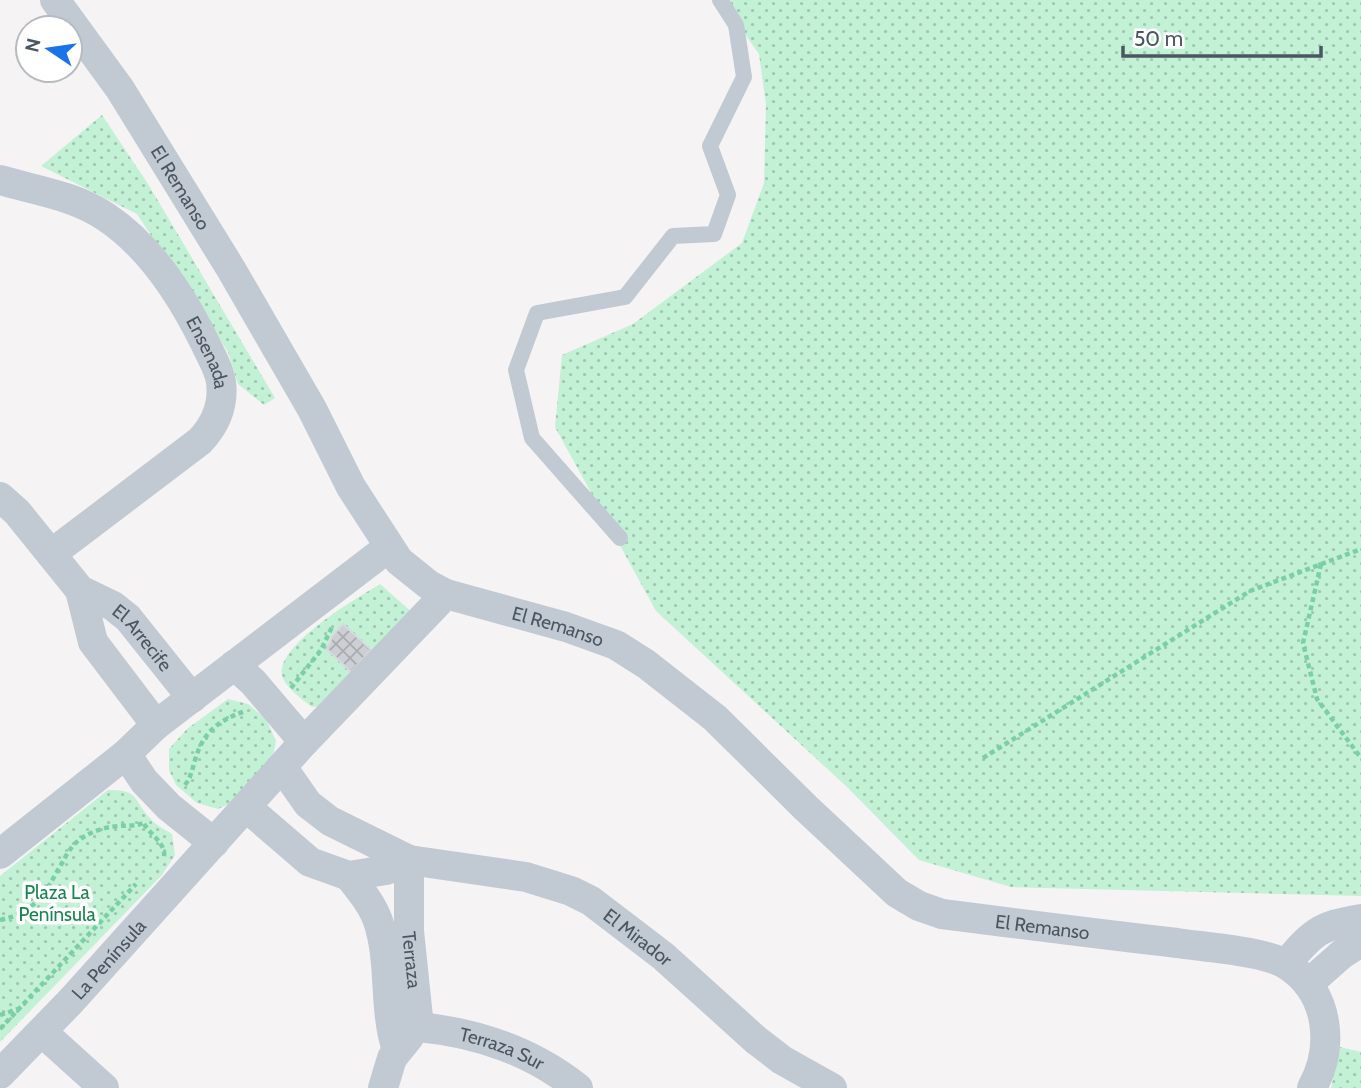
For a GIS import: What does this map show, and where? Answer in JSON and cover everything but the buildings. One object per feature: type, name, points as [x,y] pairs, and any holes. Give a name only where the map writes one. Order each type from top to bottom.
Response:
[{"type":"street","name":"El Remanso","points":[[55,0],[120,89],[224,257],[312,409],[351,486],[388,547],[413,574],[446,594],[566,627],[616,645],[646,664],[715,718],[816,818],[897,892],[919,906],[942,914],[1230,950],[1286,964]]},
{"type":"street","name":"Ensenada","points":[[0,180],[67,197],[106,217],[125,232],[143,249],[186,305],[218,369],[221,383],[219,410],[200,441],[51,554]]},
{"type":"street","name":"El Arrecife","points":[[0,497],[17,512],[80,590],[113,606],[128,618],[192,698]]},
{"type":"street","points":[[0,854],[126,754],[156,725],[388,547]]},
{"type":"street","name":"El Arrecife","points":[[80,590],[93,642],[156,725]]},
{"type":"street","name":"La Península","points":[[0,1074],[304,742],[446,594]]},
{"type":"street","points":[[234,665],[253,682],[304,742]]},
{"type":"street","points":[[126,754],[169,807],[214,842]]},
{"type":"street","name":"El Mirador","points":[[282,767],[309,804],[330,821],[410,860],[526,877],[570,891],[591,901],[663,956],[756,1040],[782,1060],[832,1088]]},
{"type":"street","name":"El Mirador","points":[[246,807],[310,862],[349,876],[386,870],[410,860]]},
{"type":"street","name":"Terraza","points":[[410,860],[409,931],[419,1027]]},
{"type":"street","name":"Terraza","points":[[349,876],[373,909],[382,934],[390,1022],[397,1050]]},
{"type":"street","points":[[1312,1088],[1318,1078],[1324,1052],[1326,1026],[1322,1007],[1308,984],[1286,964],[1317,931],[1334,924],[1361,919]]},
{"type":"street","points":[[1308,984],[1342,954],[1361,942]]},
{"type":"street","points":[[383,1088],[387,1069],[397,1050],[419,1027]]},
{"type":"street","name":"Terraza Sur","points":[[419,1027],[478,1036],[514,1049],[548,1066],[578,1088]]},
{"type":"street","points":[[41,1032],[104,1088]]},
{"type":"lane","points":[[620,538],[532,438],[516,370],[537,313],[625,297],[673,236],[713,234],[728,195],[710,146],[744,76],[736,25],[720,0]]},
{"type":"path","points":[[983,758],[1250,591],[1361,549]]},
{"type":"path","points":[[1321,564],[1303,643],[1318,699],[1361,758]]},
{"type":"path","points":[[0,920],[14,917],[42,898],[75,843],[89,833],[106,827],[132,827],[142,822],[165,852],[159,867]]},
{"type":"path","points":[[0,1029],[143,878]]},
{"type":"path","points":[[0,1015],[19,1009]]},
{"type":"green space","points":[[721,0],[1361,0],[1361,896],[1011,887],[919,860],[846,786],[656,611],[555,427],[562,355],[633,324],[742,243],[764,183],[766,105],[759,54]]},
{"type":"green space","points":[[102,115],[148,184],[275,398],[264,405],[238,384],[228,352],[137,214],[41,166]]},
{"type":"green space","points":[[380,584],[414,614],[323,706],[312,707],[287,684],[282,675],[284,663],[304,637]]},
{"type":"green space","points":[[228,699],[248,704],[266,719],[276,741],[272,763],[234,802],[218,809],[197,803],[176,785],[169,770],[169,749],[187,729]]},
{"type":"green space","name":"Plaza La Península","points":[[108,790],[124,791],[133,796],[150,819],[172,834],[175,855],[162,875],[0,1042],[0,876]]},
{"type":"green space","points":[[1340,1047],[1361,1052],[1361,1088],[1331,1088]]}]
